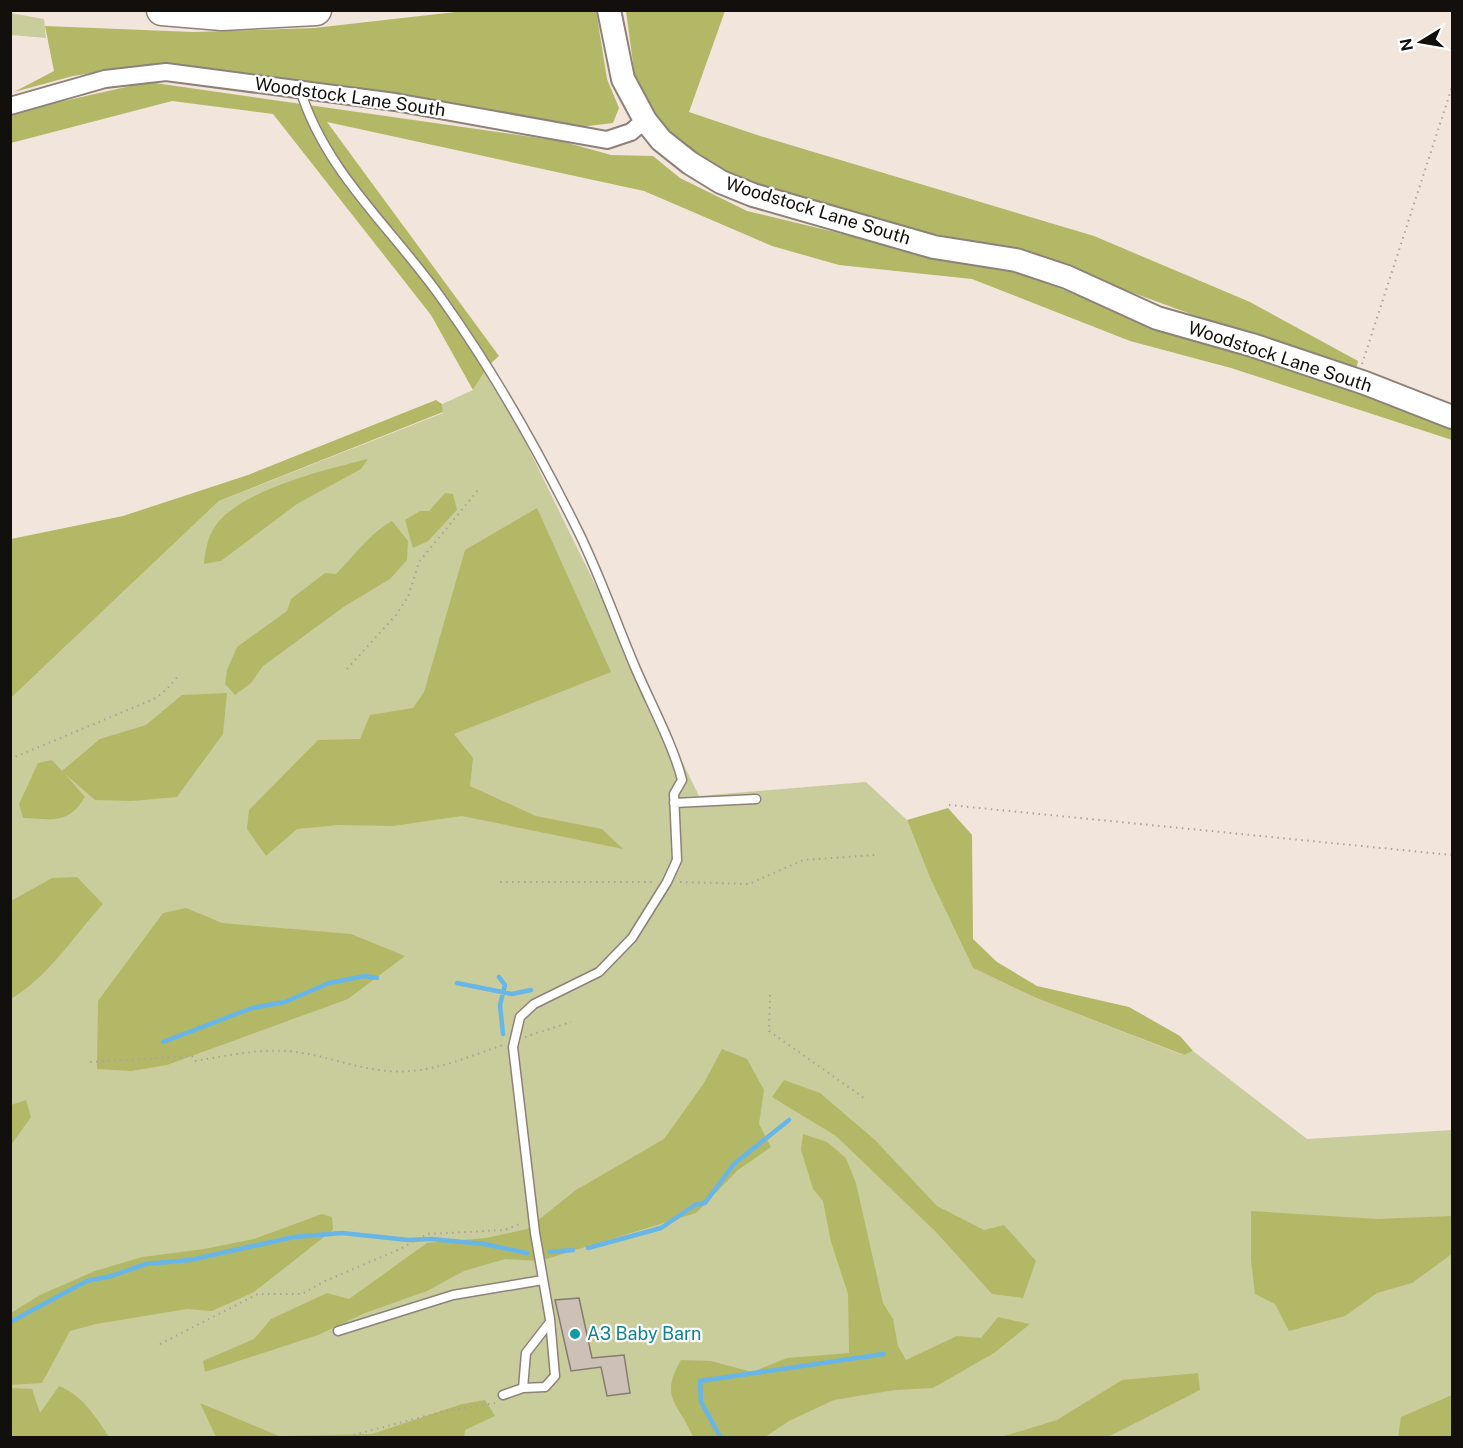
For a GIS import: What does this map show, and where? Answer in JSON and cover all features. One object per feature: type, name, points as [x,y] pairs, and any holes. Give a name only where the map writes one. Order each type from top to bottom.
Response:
[{"type":"highway","points":[[162,10],[222,15],[316,10]]},
{"type":"street","points":[[609,14],[623,80],[645,120]]},
{"type":"street","name":"Woodstock Lane South","points":[[10,106],[105,79],[166,72],[395,102],[607,140],[631,132],[645,120],[661,140],[690,163],[721,182],[753,195],[934,246],[1016,260],[1067,277],[1157,318],[1252,345],[1358,381],[1452,417]]},
{"type":"lane","points":[[300,89],[307,113],[322,141],[360,198],[430,281],[484,357],[523,425],[580,535],[682,780],[674,794],[677,860],[667,882],[632,938],[599,972],[534,1004],[520,1017],[513,1047],[533,1218],[550,1322],[555,1376],[545,1387],[523,1388],[503,1395]]},
{"type":"lane","points":[[674,803],[756,799]]},
{"type":"lane","points":[[338,1331],[453,1295],[543,1280]]},
{"type":"lane","points":[[523,1388],[526,1353],[550,1322]]},
{"type":"path","points":[[1358,381],[1452,87]]},
{"type":"path","points":[[347,669],[396,615],[408,597],[419,562],[478,490]]},
{"type":"path","points":[[10,759],[154,699],[166,690],[180,674]]},
{"type":"path","points":[[949,805],[1452,855]]},
{"type":"path","points":[[500,882],[749,884],[803,860],[875,855]]},
{"type":"path","points":[[770,995],[769,1030],[864,1098]]},
{"type":"path","points":[[518,1040],[571,1022]]},
{"type":"path","points":[[90,1062],[160,1056],[192,1056],[195,1061],[255,1052],[288,1051],[377,1070],[410,1071],[451,1062],[508,1043]]},
{"type":"path","points":[[160,1344],[258,1294],[302,1294],[427,1234],[505,1230],[533,1218]]},
{"type":"path","points":[[342,1437],[441,1412],[497,1403],[503,1395]]},
{"type":"green space","points":[[473,10],[596,10],[607,79],[619,108],[613,123],[580,127],[360,91],[146,65],[73,76],[14,92],[54,71],[45,26],[193,32],[314,28]]},
{"type":"green space","points":[[626,11],[725,11],[689,112],[760,136],[1094,236],[1250,302],[1358,361],[1355,374],[1016,250],[914,230],[766,189],[713,169],[662,128],[636,85]]},
{"type":"green space","points":[[10,13],[44,19],[46,38],[11,35]]},
{"type":"green space","points":[[148,82],[561,141],[611,155],[653,156],[680,178],[747,211],[913,251],[1012,269],[1151,325],[1355,390],[1452,427],[1452,440],[1231,368],[1130,341],[972,279],[839,265],[772,246],[644,191],[327,122],[499,356],[488,366],[473,390],[431,315],[273,114],[172,101],[11,143],[11,113]]},
{"type":"green space","points":[[488,366],[699,796],[866,782],[907,820],[930,878],[973,968],[1036,998],[1183,1055],[1193,1051],[1307,1139],[1452,1130],[1452,1437],[11,1438],[11,698],[219,501],[443,413],[442,404],[473,390]]},
{"type":"green space","points":[[436,400],[442,404],[443,412],[219,501],[11,698],[11,539],[123,516],[248,475]]},
{"type":"green space","points":[[368,459],[361,469],[297,504],[221,561],[204,564],[207,543],[213,529],[228,513],[245,501],[264,491],[308,475]]},
{"type":"green space","points":[[445,493],[453,494],[457,510],[428,541],[413,548],[405,520],[420,511],[429,511]]},
{"type":"green space","points":[[537,508],[611,672],[454,734],[473,758],[470,786],[536,816],[602,829],[623,849],[462,816],[393,826],[339,825],[297,829],[266,856],[247,829],[249,810],[318,740],[360,739],[370,715],[413,708],[424,692],[465,550]]},
{"type":"green space","points":[[392,521],[408,541],[407,560],[390,579],[345,606],[263,666],[251,683],[235,695],[225,684],[227,670],[237,647],[287,611],[291,599],[325,573],[336,574],[369,538]]},
{"type":"green space","points":[[227,693],[223,734],[177,797],[132,801],[95,800],[65,774],[85,797],[79,806],[66,816],[59,818],[23,818],[19,804],[38,763],[52,760],[62,771],[100,739],[146,725],[182,695]]},
{"type":"green space","points":[[948,808],[972,835],[973,939],[997,962],[1037,986],[1129,1007],[1180,1036],[1193,1051],[1184,1055],[1036,998],[973,968],[930,878],[907,820]]},
{"type":"green space","points":[[77,877],[103,904],[49,967],[11,999],[11,901],[52,878]]},
{"type":"green space","points":[[186,908],[222,923],[351,934],[405,956],[348,999],[167,1065],[131,1071],[97,1069],[98,1001],[163,913]]},
{"type":"green space","points":[[722,1049],[747,1059],[764,1090],[759,1124],[771,1147],[738,1170],[696,1213],[540,1261],[505,1259],[464,1271],[427,1291],[365,1313],[318,1335],[205,1372],[203,1361],[254,1339],[271,1319],[327,1293],[349,1299],[427,1243],[486,1238],[527,1229],[576,1190],[664,1139],[704,1083]]},
{"type":"green space","points":[[784,1080],[820,1093],[875,1140],[937,1206],[984,1230],[1004,1225],[1036,1261],[1023,1298],[992,1294],[936,1232],[836,1136],[772,1097]]},
{"type":"green space","points":[[26,1100],[31,1117],[11,1145],[11,1105]]},
{"type":"green space","points":[[803,1134],[827,1142],[846,1158],[856,1183],[883,1303],[893,1319],[898,1346],[906,1360],[957,1336],[981,1338],[998,1317],[1030,1324],[994,1353],[933,1388],[895,1390],[834,1400],[789,1421],[765,1437],[693,1437],[671,1393],[674,1373],[681,1360],[711,1361],[752,1372],[787,1358],[849,1353],[848,1294],[831,1242],[823,1201],[813,1189],[801,1150]]},
{"type":"green space","points":[[1251,1211],[1377,1219],[1452,1216],[1452,1254],[1412,1283],[1377,1293],[1345,1316],[1289,1331],[1275,1304],[1255,1294],[1251,1260]]},
{"type":"green space","points":[[322,1214],[332,1217],[333,1230],[254,1292],[212,1311],[187,1309],[96,1324],[70,1331],[42,1383],[11,1385],[11,1313],[40,1295],[95,1271],[142,1257],[204,1249],[254,1239]]},
{"type":"green space","points":[[1198,1373],[1200,1390],[1108,1437],[1001,1437],[1057,1420],[1122,1380]]},
{"type":"green space","points":[[59,1386],[82,1401],[94,1414],[109,1437],[11,1437],[11,1388],[32,1389],[40,1413]]},
{"type":"green space","points":[[1452,1395],[1452,1437],[1398,1437],[1401,1417]]},
{"type":"green space","points":[[485,1400],[495,1416],[465,1430],[464,1438],[216,1437],[200,1403],[279,1436],[372,1434],[462,1404]]},
{"type":"building","name":"A3 Baby Barn","points":[[579,1298],[592,1358],[624,1355],[630,1393],[607,1396],[601,1367],[571,1371],[555,1300]]},
{"type":"waterway","points":[[163,1042],[252,1008],[285,1002],[329,983],[365,976],[377,978]]},
{"type":"waterway","points":[[499,977],[505,985],[500,1005],[503,1034]]},
{"type":"waterway","points":[[457,983],[512,994],[531,990]]},
{"type":"waterway","points":[[588,1248],[661,1228],[695,1205],[705,1203],[734,1164],[789,1120]]},
{"type":"waterway","points":[[10,1322],[87,1281],[111,1276],[146,1264],[190,1260],[294,1237],[342,1233],[409,1240],[431,1239],[484,1244],[527,1253]]},
{"type":"waterway","points":[[550,1252],[573,1250]]},
{"type":"waterway","points":[[721,1438],[701,1402],[700,1381],[884,1354]]},
{"type":"place","name":"A3 Baby Barn","points":[[575,1334]]}]
